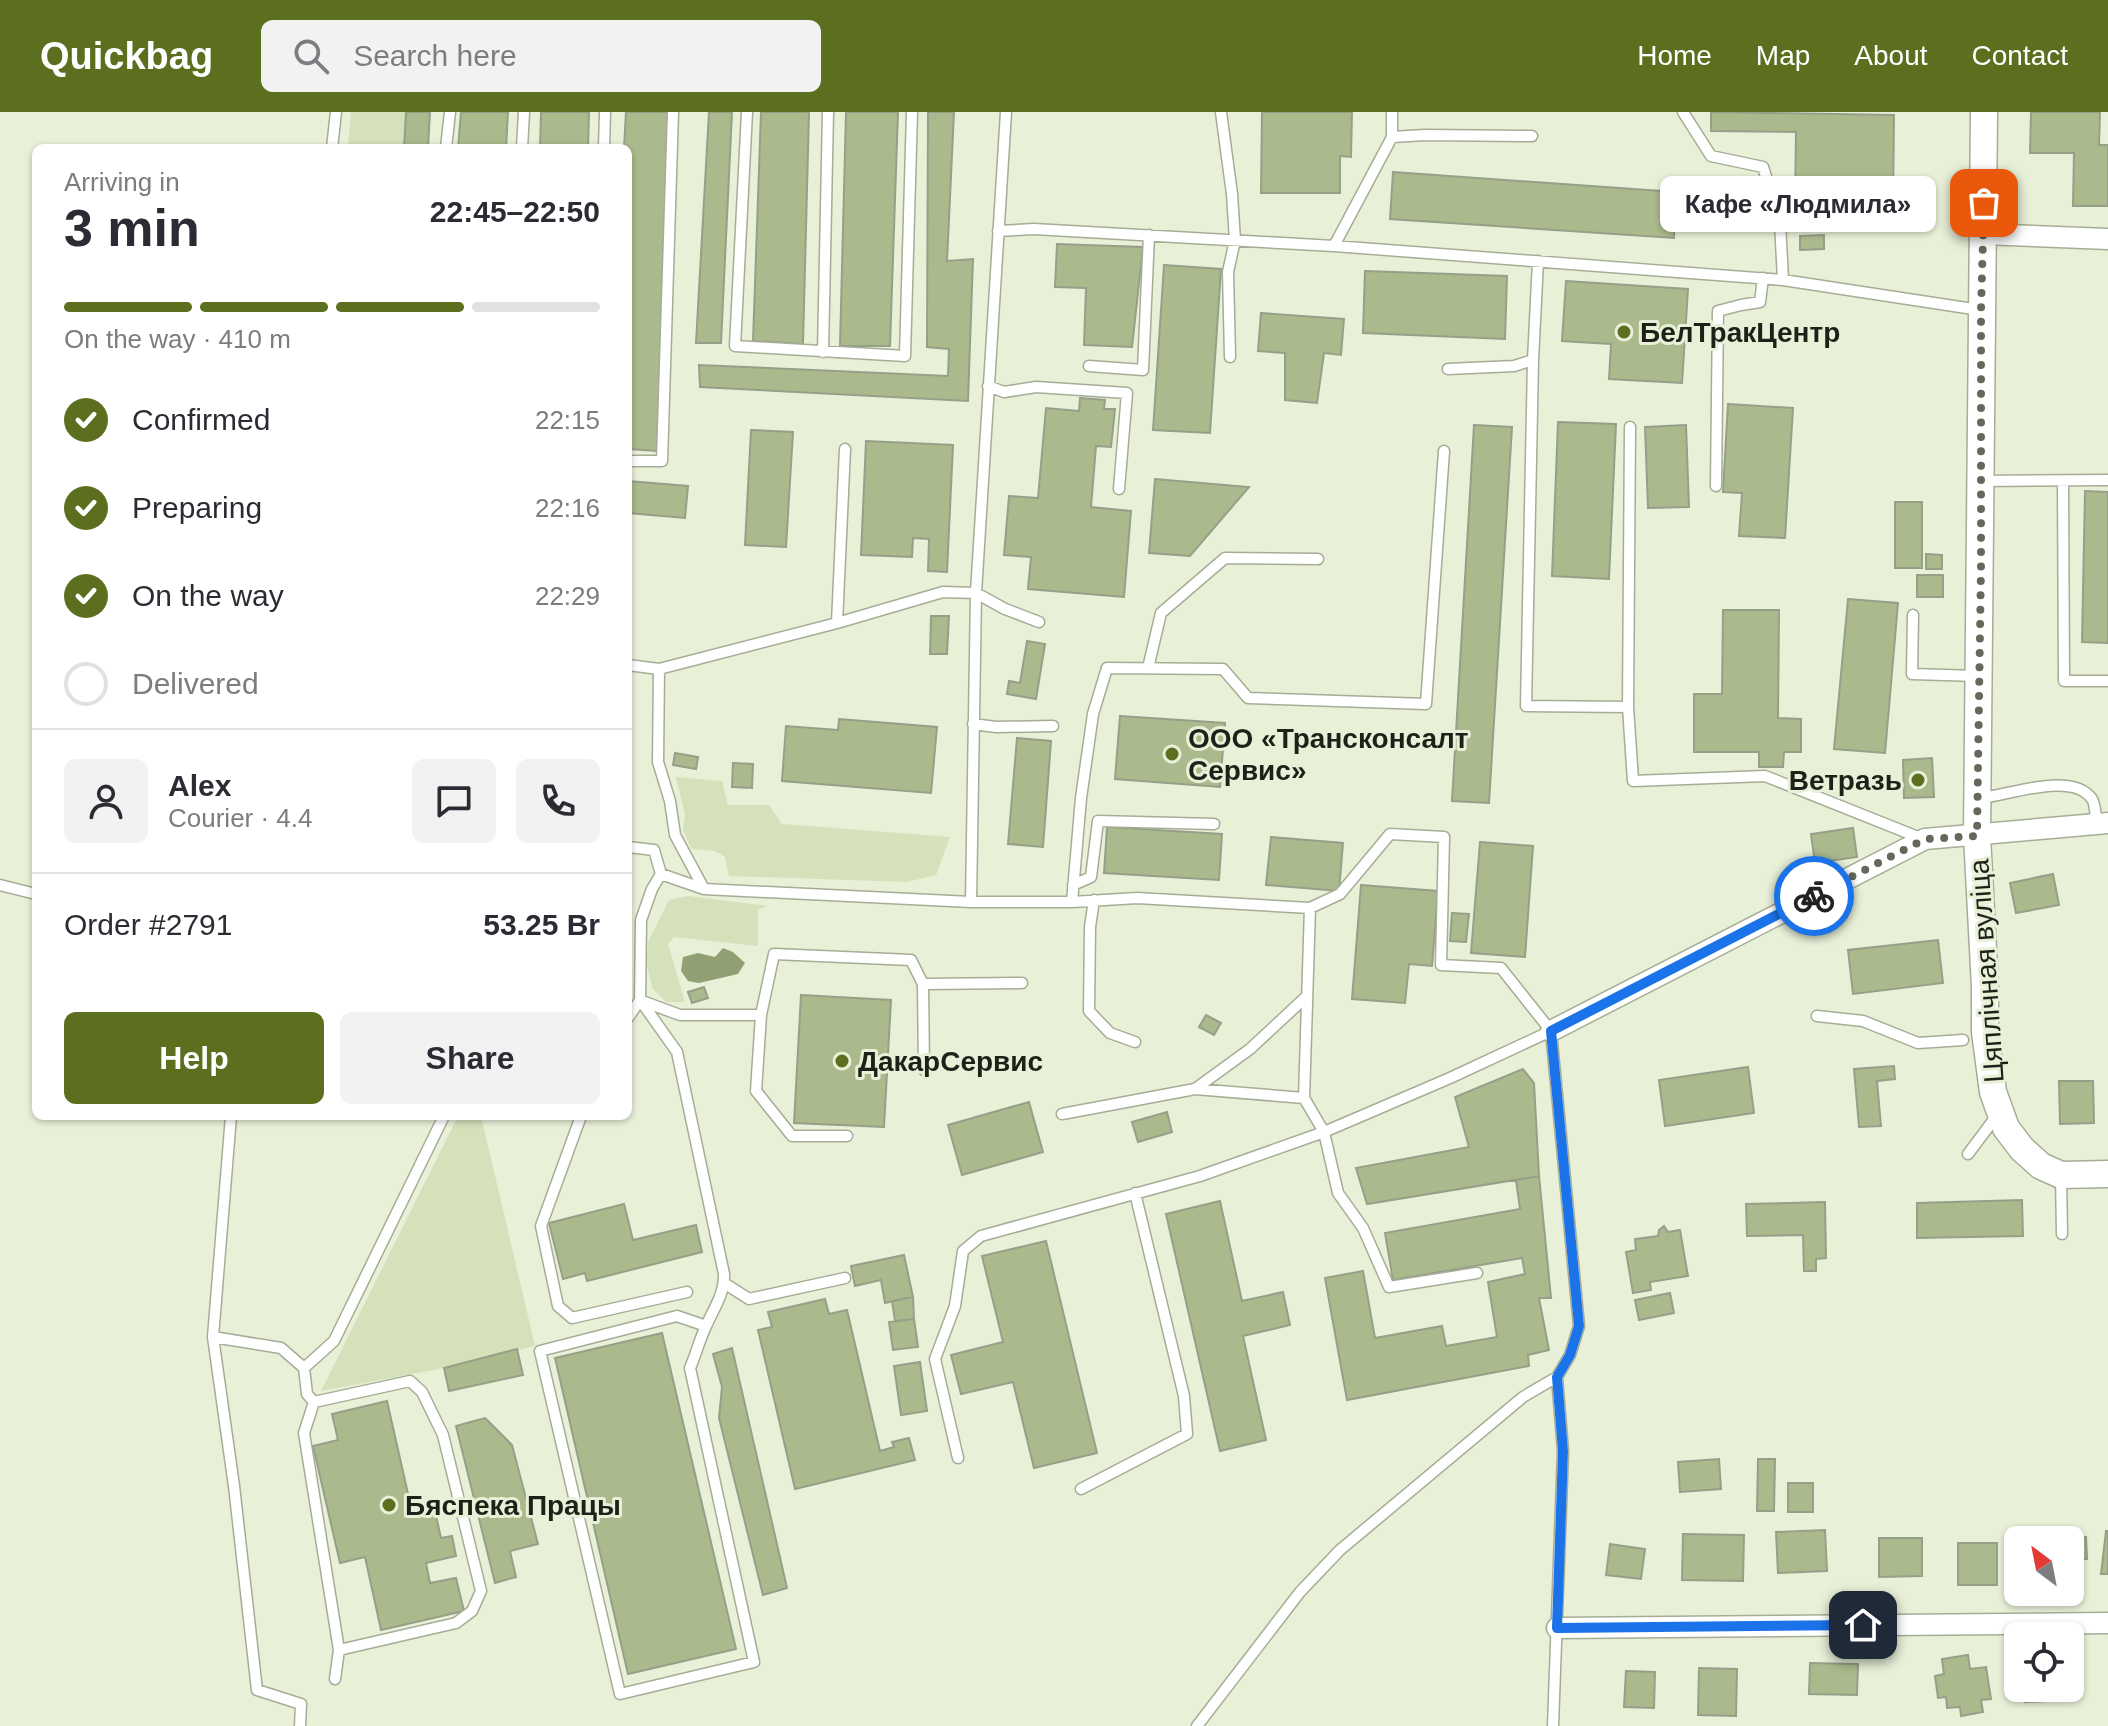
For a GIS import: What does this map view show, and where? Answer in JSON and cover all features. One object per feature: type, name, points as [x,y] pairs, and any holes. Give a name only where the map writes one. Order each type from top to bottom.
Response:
[{"type":"street","name":"Цяплічная вуліца","points":[[1984,112],[1977,836],[1985,1032],[1993,1092],[2006,1128],[2022,1149],[2041,1166],[2061,1175]]},
{"type":"street","points":[[1983,234],[2108,239]]},
{"type":"street","points":[[1551,1031],[1925,839],[2102,824]]},
{"type":"street","points":[[2061,1175],[2108,1174]]},
{"type":"street","points":[[1557,1628],[2108,1623]]},
{"type":"lane","points":[[332,144],[336,112]]},
{"type":"lane","points":[[446,144],[450,112]]},
{"type":"lane","points":[[522,144],[524,112]]},
{"type":"lane","points":[[604,144],[605,112]]},
{"type":"lane","points":[[632,461],[662,461],[673,112]]},
{"type":"lane","points":[[747,112],[735,346],[905,356],[912,112]]},
{"type":"lane","points":[[823,352],[828,112]]},
{"type":"lane","points":[[971,902],[976,593],[1006,112]]},
{"type":"lane","points":[[1221,112],[1235,240],[1228,272],[1230,357]]},
{"type":"lane","points":[[1334,246],[1392,137],[1392,112]]},
{"type":"lane","points":[[1683,112],[1711,156],[1763,167],[1780,222],[1783,280]]},
{"type":"lane","points":[[1392,137],[1532,136]]},
{"type":"lane","points":[[1684,214],[1780,222],[1867,223]]},
{"type":"lane","points":[[998,231],[1034,229],[1334,246],[1763,278],[1981,310]]},
{"type":"lane","points":[[1089,366],[1143,370],[1149,235]]},
{"type":"lane","points":[[1538,261],[1531,396],[1526,706],[1628,707]]},
{"type":"lane","points":[[1716,486],[1718,311],[1760,302],[1763,278]]},
{"type":"lane","points":[[1448,369],[1514,366],[1533,360]]},
{"type":"lane","points":[[988,386],[1004,392],[1036,387],[1127,393],[1119,489]]},
{"type":"lane","points":[[1630,427],[1628,707],[1633,781],[1765,776],[1925,839]]},
{"type":"lane","points":[[837,623],[845,449]]},
{"type":"lane","points":[[1072,902],[1081,798],[1093,714],[1107,668],[1223,669],[1248,698],[1426,704],[1444,451]]},
{"type":"lane","points":[[1981,481],[2108,480]]},
{"type":"lane","points":[[2063,481],[2064,681],[2108,681]]},
{"type":"lane","points":[[1148,668],[1161,613],[1225,558],[1318,559]]},
{"type":"lane","points":[[632,666],[659,669],[943,592],[976,593],[1005,609],[1039,622]]},
{"type":"lane","points":[[1913,615],[1912,674],[1980,677]]},
{"type":"lane","points":[[659,669],[658,762],[670,801],[675,835],[704,889]]},
{"type":"lane","points":[[973,724],[996,727],[1053,726]]},
{"type":"lane","points":[[1978,798],[2060,784],[2080,789],[2093,800],[2102,824]]},
{"type":"lane","points":[[1073,885],[1091,877],[1098,821],[1214,824]]},
{"type":"lane","points":[[661,874],[704,889],[971,902],[1072,902],[1137,898],[1310,908],[1340,894],[1390,834],[1444,837],[1441,965],[1501,968],[1551,1031],[1579,1326],[1570,1355],[1557,1377],[1523,1397],[1340,1550],[1300,1592],[1197,1726]]},
{"type":"lane","points":[[632,847],[654,850],[661,874],[641,920],[640,1000],[632,1012]]},
{"type":"lane","points":[[0,885],[32,893]]},
{"type":"lane","points":[[1094,900],[1090,927],[1089,1011],[1110,1033],[1135,1042]]},
{"type":"lane","points":[[1310,908],[1304,1098],[1324,1132],[1338,1193],[1363,1228],[1389,1287],[1477,1273]]},
{"type":"lane","points":[[847,1136],[792,1136],[756,1091],[761,1015],[774,954],[911,960],[923,984],[924,1070]]},
{"type":"lane","points":[[923,984],[1022,983]]},
{"type":"lane","points":[[1195,1089],[1250,1049],[1307,996]]},
{"type":"lane","points":[[640,1000],[680,1015],[761,1015]]},
{"type":"lane","points":[[640,1000],[677,1052],[724,1283],[690,1368],[754,1662],[620,1694],[540,1351],[677,1316],[706,1326]]},
{"type":"lane","points":[[1817,1016],[1863,1021],[1918,1043],[1963,1040]]},
{"type":"lane","points":[[958,1458],[935,1359],[955,1306],[963,1251],[981,1236],[1200,1176],[1324,1132],[1551,1031]]},
{"type":"lane","points":[[1062,1114],[1195,1089],[1304,1098]]},
{"type":"lane","points":[[1968,1154],[2000,1110]]},
{"type":"lane","points":[[231,1120],[213,1337],[234,1486],[257,1690],[301,1704],[300,1726]]},
{"type":"lane","points":[[304,1368],[334,1341],[442,1120]]},
{"type":"lane","points":[[580,1120],[541,1226],[558,1306],[572,1318],[687,1292]]},
{"type":"lane","points":[[2061,1175],[2062,1234]]},
{"type":"lane","points":[[1081,1489],[1187,1434],[1184,1396],[1135,1193]]},
{"type":"lane","points":[[724,1283],[749,1299],[845,1278]]},
{"type":"lane","points":[[213,1337],[281,1348],[304,1368],[307,1394],[314,1402]]},
{"type":"lane","points":[[1553,1726],[1563,1451],[1557,1377]]},
{"type":"lane","points":[[314,1402],[410,1381],[422,1392],[443,1435],[481,1591],[472,1611],[456,1623],[339,1650]]},
{"type":"lane","points":[[314,1402],[304,1433],[339,1650],[335,1679]]},
{"type":"shaded area","points":[[351,112],[406,112],[404,144],[348,144]]},
{"type":"shaded area","points":[[676,777],[722,781],[728,805],[769,805],[782,824],[950,837],[936,875],[907,882],[729,876],[725,857],[715,851],[691,849],[683,829],[685,815]]},
{"type":"shaded area","points":[[688,896],[767,906],[758,910],[758,946],[674,937],[668,944],[685,1002],[666,1002],[652,988],[647,964],[648,942],[669,900]]},
{"type":"shaded area","points":[[723,948],[745,963],[738,974],[699,983],[688,981],[681,971],[683,957],[698,953],[715,957]]},
{"type":"shaded area","points":[[456,1120],[482,1120],[535,1346],[444,1368],[321,1391]]},
{"type":"building","points":[[406,112],[430,112],[428,144],[404,144]]},
{"type":"building","points":[[461,112],[508,112],[506,144],[458,144]]},
{"type":"building","points":[[541,112],[589,112],[588,144],[540,144]]},
{"type":"building","points":[[626,112],[668,112],[657,451],[632,449],[632,144],[624,144]]},
{"type":"building","points":[[709,112],[732,112],[721,343],[696,343]]},
{"type":"building","points":[[761,112],[809,112],[803,344],[753,341]]},
{"type":"building","points":[[846,112],[898,112],[890,346],[840,346]]},
{"type":"building","points":[[928,112],[954,112],[947,261],[973,259],[968,401],[700,387],[699,365],[948,376],[949,349],[927,347]]},
{"type":"building","points":[[1262,112],[1352,112],[1351,157],[1340,156],[1340,193],[1261,193]]},
{"type":"building","points":[[1711,112],[1894,115],[1893,206],[1795,205],[1796,132],[1711,131]]},
{"type":"building","points":[[2031,112],[2100,112],[2099,145],[2108,145],[2108,206],[2073,206],[2074,153],[2030,153]]},
{"type":"building","points":[[1393,172],[1675,192],[1674,238],[1390,219]]},
{"type":"building","points":[[1824,235],[1824,249],[1800,250],[1800,236]]},
{"type":"building","points":[[1057,244],[1143,247],[1132,347],[1084,345],[1086,288],[1055,287]]},
{"type":"building","points":[[1164,265],[1221,269],[1210,433],[1153,430]]},
{"type":"building","points":[[1365,271],[1507,276],[1505,339],[1363,333]]},
{"type":"building","name":"БелТракЦентр","points":[[1566,281],[1688,289],[1682,383],[1609,379],[1611,344],[1562,341]]},
{"type":"building","points":[[1261,313],[1344,319],[1341,355],[1324,353],[1317,403],[1285,400],[1285,353],[1258,351]]},
{"type":"building","points":[[1080,398],[1105,400],[1104,409],[1115,409],[1111,447],[1096,446],[1091,507],[1131,511],[1124,597],[1028,589],[1031,557],[1004,555],[1009,496],[1038,498],[1046,408],[1079,411]]},
{"type":"building","points":[[1728,404],[1793,408],[1785,538],[1739,536],[1742,493],[1723,492]]},
{"type":"building","points":[[1558,422],[1616,424],[1609,579],[1552,576]]},
{"type":"building","points":[[1474,425],[1512,427],[1489,803],[1452,801]]},
{"type":"building","points":[[1686,425],[1689,507],[1648,508],[1645,427]]},
{"type":"building","points":[[751,430],[793,432],[786,547],[745,545]]},
{"type":"building","points":[[866,441],[953,445],[947,572],[928,571],[929,539],[913,538],[912,557],[861,555]]},
{"type":"building","points":[[1155,479],[1249,487],[1190,556],[1149,553]]},
{"type":"building","points":[[632,481],[688,486],[685,518],[632,513]]},
{"type":"building","points":[[2085,491],[2108,492],[2108,643],[2082,642]]},
{"type":"building","points":[[1895,502],[1922,502],[1922,568],[1895,568]]},
{"type":"building","points":[[1926,554],[1942,555],[1942,569],[1926,569]]},
{"type":"building","points":[[1917,575],[1943,575],[1943,597],[1917,597]]},
{"type":"building","points":[[1848,599],[1898,603],[1885,753],[1834,749]]},
{"type":"building","points":[[1723,610],[1779,610],[1778,718],[1801,719],[1801,752],[1784,752],[1783,767],[1759,767],[1759,752],[1694,752],[1694,694],[1722,694]]},
{"type":"building","points":[[931,616],[949,616],[947,654],[930,654]]},
{"type":"building","points":[[1027,641],[1045,644],[1036,699],[1007,694],[1009,681],[1020,683]]},
{"type":"building","points":[[1120,716],[1225,723],[1220,787],[1115,779]]},
{"type":"building","points":[[839,719],[937,727],[931,793],[782,781],[786,726],[838,730]]},
{"type":"building","points":[[1017,738],[1051,741],[1043,847],[1008,844]]},
{"type":"building","points":[[675,753],[698,757],[696,769],[673,765]]},
{"type":"building","points":[[1932,758],[1934,797],[1904,798],[1903,760]]},
{"type":"building","points":[[733,763],[753,764],[752,788],[732,787]]},
{"type":"building","points":[[1107,827],[1222,834],[1219,880],[1104,873]]},
{"type":"building","points":[[1853,828],[1857,857],[1815,863],[1811,834]]},
{"type":"building","points":[[1271,837],[1343,843],[1339,891],[1266,885]]},
{"type":"building","points":[[1480,842],[1533,846],[1525,957],[1471,953]]},
{"type":"building","points":[[2053,874],[2059,905],[2016,913],[2010,883]]},
{"type":"building","points":[[1361,885],[1438,891],[1432,966],[1409,964],[1405,1003],[1352,999]]},
{"type":"building","points":[[1452,913],[1469,914],[1466,942],[1450,941]]},
{"type":"building","points":[[1938,940],[1943,983],[1853,994],[1848,950]]},
{"type":"building","points":[[704,987],[708,998],[692,1003],[688,992]]},
{"type":"building","name":"ДакарСервис","points":[[801,995],[891,1000],[884,1127],[794,1123]]},
{"type":"building","points":[[1206,1015],[1221,1023],[1214,1035],[1199,1027]]},
{"type":"building","points":[[1894,1066],[1895,1079],[1877,1081],[1881,1126],[1859,1127],[1854,1069]]},
{"type":"building","points":[[1748,1067],[1754,1113],[1665,1126],[1659,1080]]},
{"type":"building","points":[[1523,1069],[1534,1083],[1539,1176],[1367,1204],[1356,1168],[1469,1147],[1455,1097]]},
{"type":"building","points":[[2059,1081],[2093,1081],[2094,1123],[2060,1124]]},
{"type":"building","points":[[1029,1102],[1043,1152],[962,1175],[948,1125]]},
{"type":"building","points":[[1167,1112],[1172,1132],[1138,1142],[1132,1122]]},
{"type":"building","points":[[1539,1176],[1551,1298],[1539,1298],[1549,1350],[1528,1355],[1529,1366],[1347,1400],[1325,1278],[1363,1271],[1375,1338],[1442,1326],[1446,1346],[1497,1337],[1488,1282],[1525,1274],[1522,1258],[1393,1280],[1385,1233],[1520,1209],[1516,1180]]},
{"type":"building","points":[[2022,1200],[2023,1236],[1917,1238],[1917,1203]]},
{"type":"building","points":[[1220,1201],[1242,1301],[1283,1292],[1290,1325],[1243,1336],[1266,1440],[1220,1451],[1166,1214]]},
{"type":"building","points":[[1825,1202],[1826,1258],[1816,1259],[1816,1271],[1804,1271],[1803,1235],[1747,1236],[1746,1204]]},
{"type":"building","points":[[624,1204],[633,1240],[696,1225],[702,1252],[587,1281],[585,1273],[563,1279],[549,1223]]},
{"type":"building","points":[[1664,1226],[1668,1232],[1680,1230],[1688,1276],[1650,1282],[1651,1290],[1633,1293],[1626,1252],[1636,1250],[1635,1239],[1658,1236]]},
{"type":"building","points":[[1046,1241],[1097,1453],[1034,1468],[1013,1382],[961,1394],[951,1355],[1003,1342],[982,1256]]},
{"type":"building","points":[[904,1255],[913,1297],[885,1303],[881,1280],[855,1286],[851,1266]]},
{"type":"building","points":[[1670,1293],[1674,1313],[1639,1320],[1635,1300]]},
{"type":"building","points":[[913,1297],[914,1319],[895,1321],[892,1301]]},
{"type":"building","points":[[825,1299],[829,1314],[847,1310],[880,1451],[894,1447],[892,1442],[909,1438],[915,1460],[795,1489],[758,1330],[772,1327],[768,1312]]},
{"type":"building","points":[[914,1319],[918,1347],[893,1350],[889,1322]]},
{"type":"building","points":[[662,1333],[736,1649],[628,1674],[555,1358]]},
{"type":"building","points":[[732,1348],[787,1588],[763,1595],[719,1418],[722,1387],[713,1354]]},
{"type":"building","points":[[517,1349],[523,1375],[449,1391],[444,1368]]},
{"type":"building","points":[[920,1362],[927,1411],[901,1415],[894,1366]]},
{"type":"building","points":[[387,1401],[411,1507],[433,1502],[441,1538],[452,1536],[456,1556],[426,1563],[430,1583],[456,1578],[464,1611],[381,1630],[365,1557],[340,1563],[313,1446],[338,1440],[332,1414]]},
{"type":"building","points":[[485,1418],[512,1445],[538,1544],[510,1551],[516,1577],[495,1583],[456,1426]]},
{"type":"building","points":[[1719,1459],[1721,1489],[1680,1492],[1678,1462]]},
{"type":"building","points":[[1758,1459],[1775,1459],[1774,1511],[1757,1511]]},
{"type":"building","points":[[1788,1483],[1813,1483],[1813,1512],[1788,1512]]},
{"type":"building","points":[[1825,1530],[1827,1571],[1778,1573],[1776,1532]]},
{"type":"building","points":[[2106,1531],[2108,1574],[2101,1574]]},
{"type":"building","points":[[1683,1534],[1744,1535],[1743,1581],[1682,1580]]},
{"type":"building","points":[[2086,1537],[2087,1559],[2084,1559]]},
{"type":"building","points":[[1879,1538],[1922,1538],[1922,1576],[1879,1577]]},
{"type":"building","points":[[1958,1543],[1997,1543],[1997,1585],[1958,1585]]},
{"type":"building","points":[[1610,1544],[1645,1549],[1641,1579],[1606,1575]]},
{"type":"building","points":[[1968,1655],[1970,1669],[1986,1667],[1991,1699],[1981,1700],[1983,1712],[1961,1716],[1960,1707],[1947,1708],[1946,1697],[1938,1698],[1935,1676],[1944,1674],[1942,1659]]},
{"type":"building","points":[[1810,1663],[1858,1664],[1857,1695],[1809,1694]]},
{"type":"building","points":[[1699,1668],[1737,1669],[1736,1716],[1698,1715]]},
{"type":"building","points":[[1626,1671],[1655,1672],[1654,1708],[1624,1707]]},
{"type":"way so far","points":[[1814,896],[1925,839],[1977,836],[1984,203]]},
{"type":"place","name":"Кафе «Людмила»","points":[[1984,203]]},
{"type":"place","name":"БелТракЦентр","points":[[1624,332]]},
{"type":"place","name":"ООО «Трансконсалт Сервис»","points":[[1172,754]]},
{"type":"place","name":"Ветразь","points":[[1918,780]]},
{"type":"place","name":"ДакарСервис","points":[[842,1061]]},
{"type":"place","name":"Бяспека Працы","points":[[389,1505]]},
{"type":"route","points":[[1814,896],[1551,1031],[1579,1326],[1570,1355],[1557,1377],[1563,1451],[1557,1628],[1863,1625]]}]
